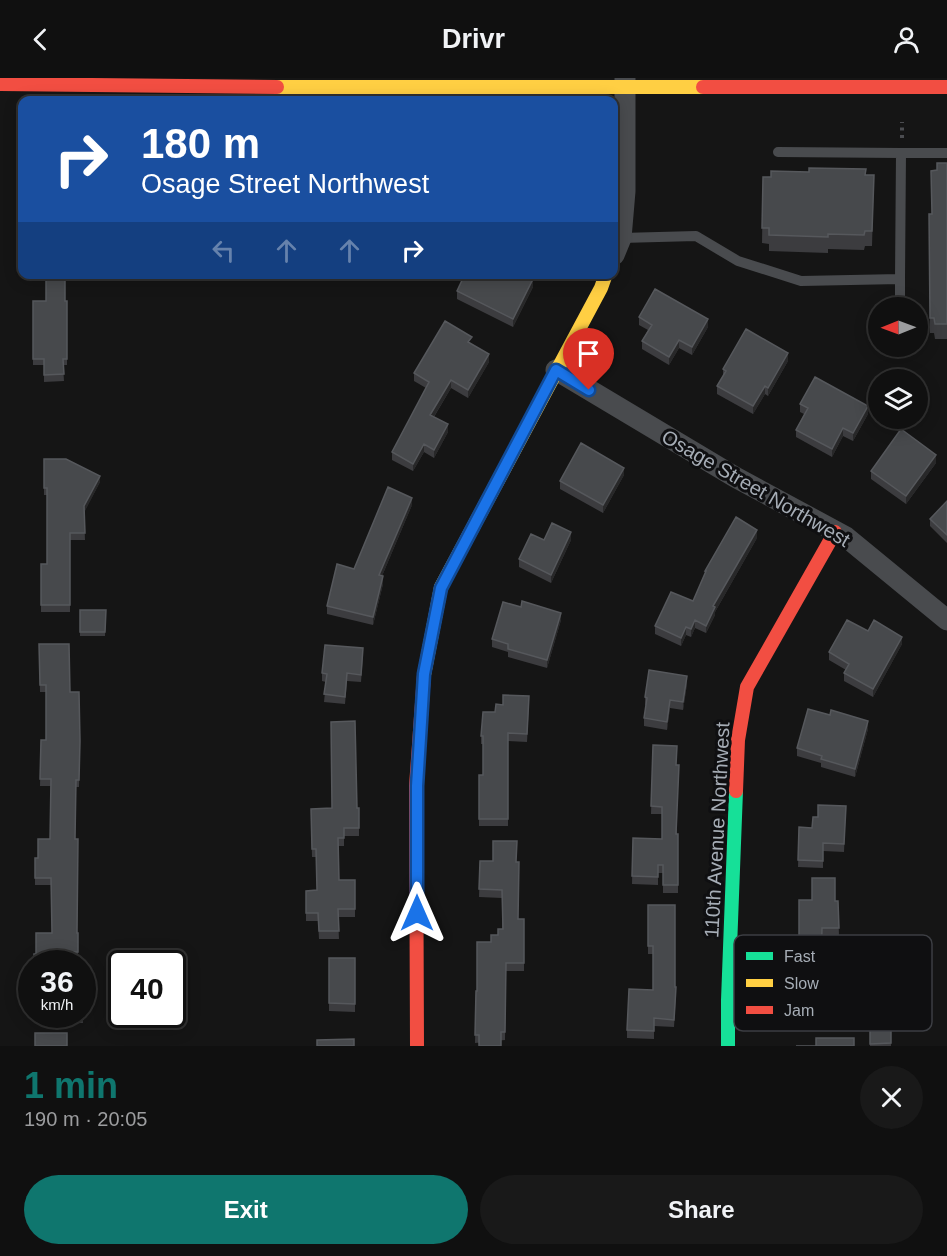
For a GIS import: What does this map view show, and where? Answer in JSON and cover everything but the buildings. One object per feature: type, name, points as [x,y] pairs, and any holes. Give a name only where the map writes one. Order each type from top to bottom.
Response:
[{"type":"street","points":[[618,240],[625,191],[625,83]]},
{"type":"street","points":[[0,84],[625,83],[947,87]]},
{"type":"street","points":[[417,1046],[417,782],[424,674],[441,588],[604,279]]},
{"type":"street","name":"Osage Street Northwest","points":[[556,370],[735,477],[846,537],[947,620]]},
{"type":"street","name":"110th Avenue Northwest","points":[[728,1046],[738,740],[747,687],[835,532]]},
{"type":"lane","points":[[778,152],[947,153]]},
{"type":"lane","points":[[900,297],[901,153]]},
{"type":"lane","points":[[618,247],[696,236],[738,261],[801,281],[900,279]]},
{"type":"traffic: fast","points":[[728,1046],[736,791]]},
{"type":"traffic: slow","points":[[277,87],[703,87]]},
{"type":"traffic: slow","points":[[424,675],[441,587],[604,279]]},
{"type":"traffic: jam","points":[[0,84],[277,87]]},
{"type":"traffic: jam","points":[[703,87],[947,87]]},
{"type":"traffic: jam","points":[[736,791],[738,740],[747,687],[835,532]]},
{"type":"traffic: jam","points":[[417,1046],[416,786],[424,675]]},
{"type":"route","points":[[417,913],[417,786],[424,674],[441,588],[556,370],[589,390]]}]
